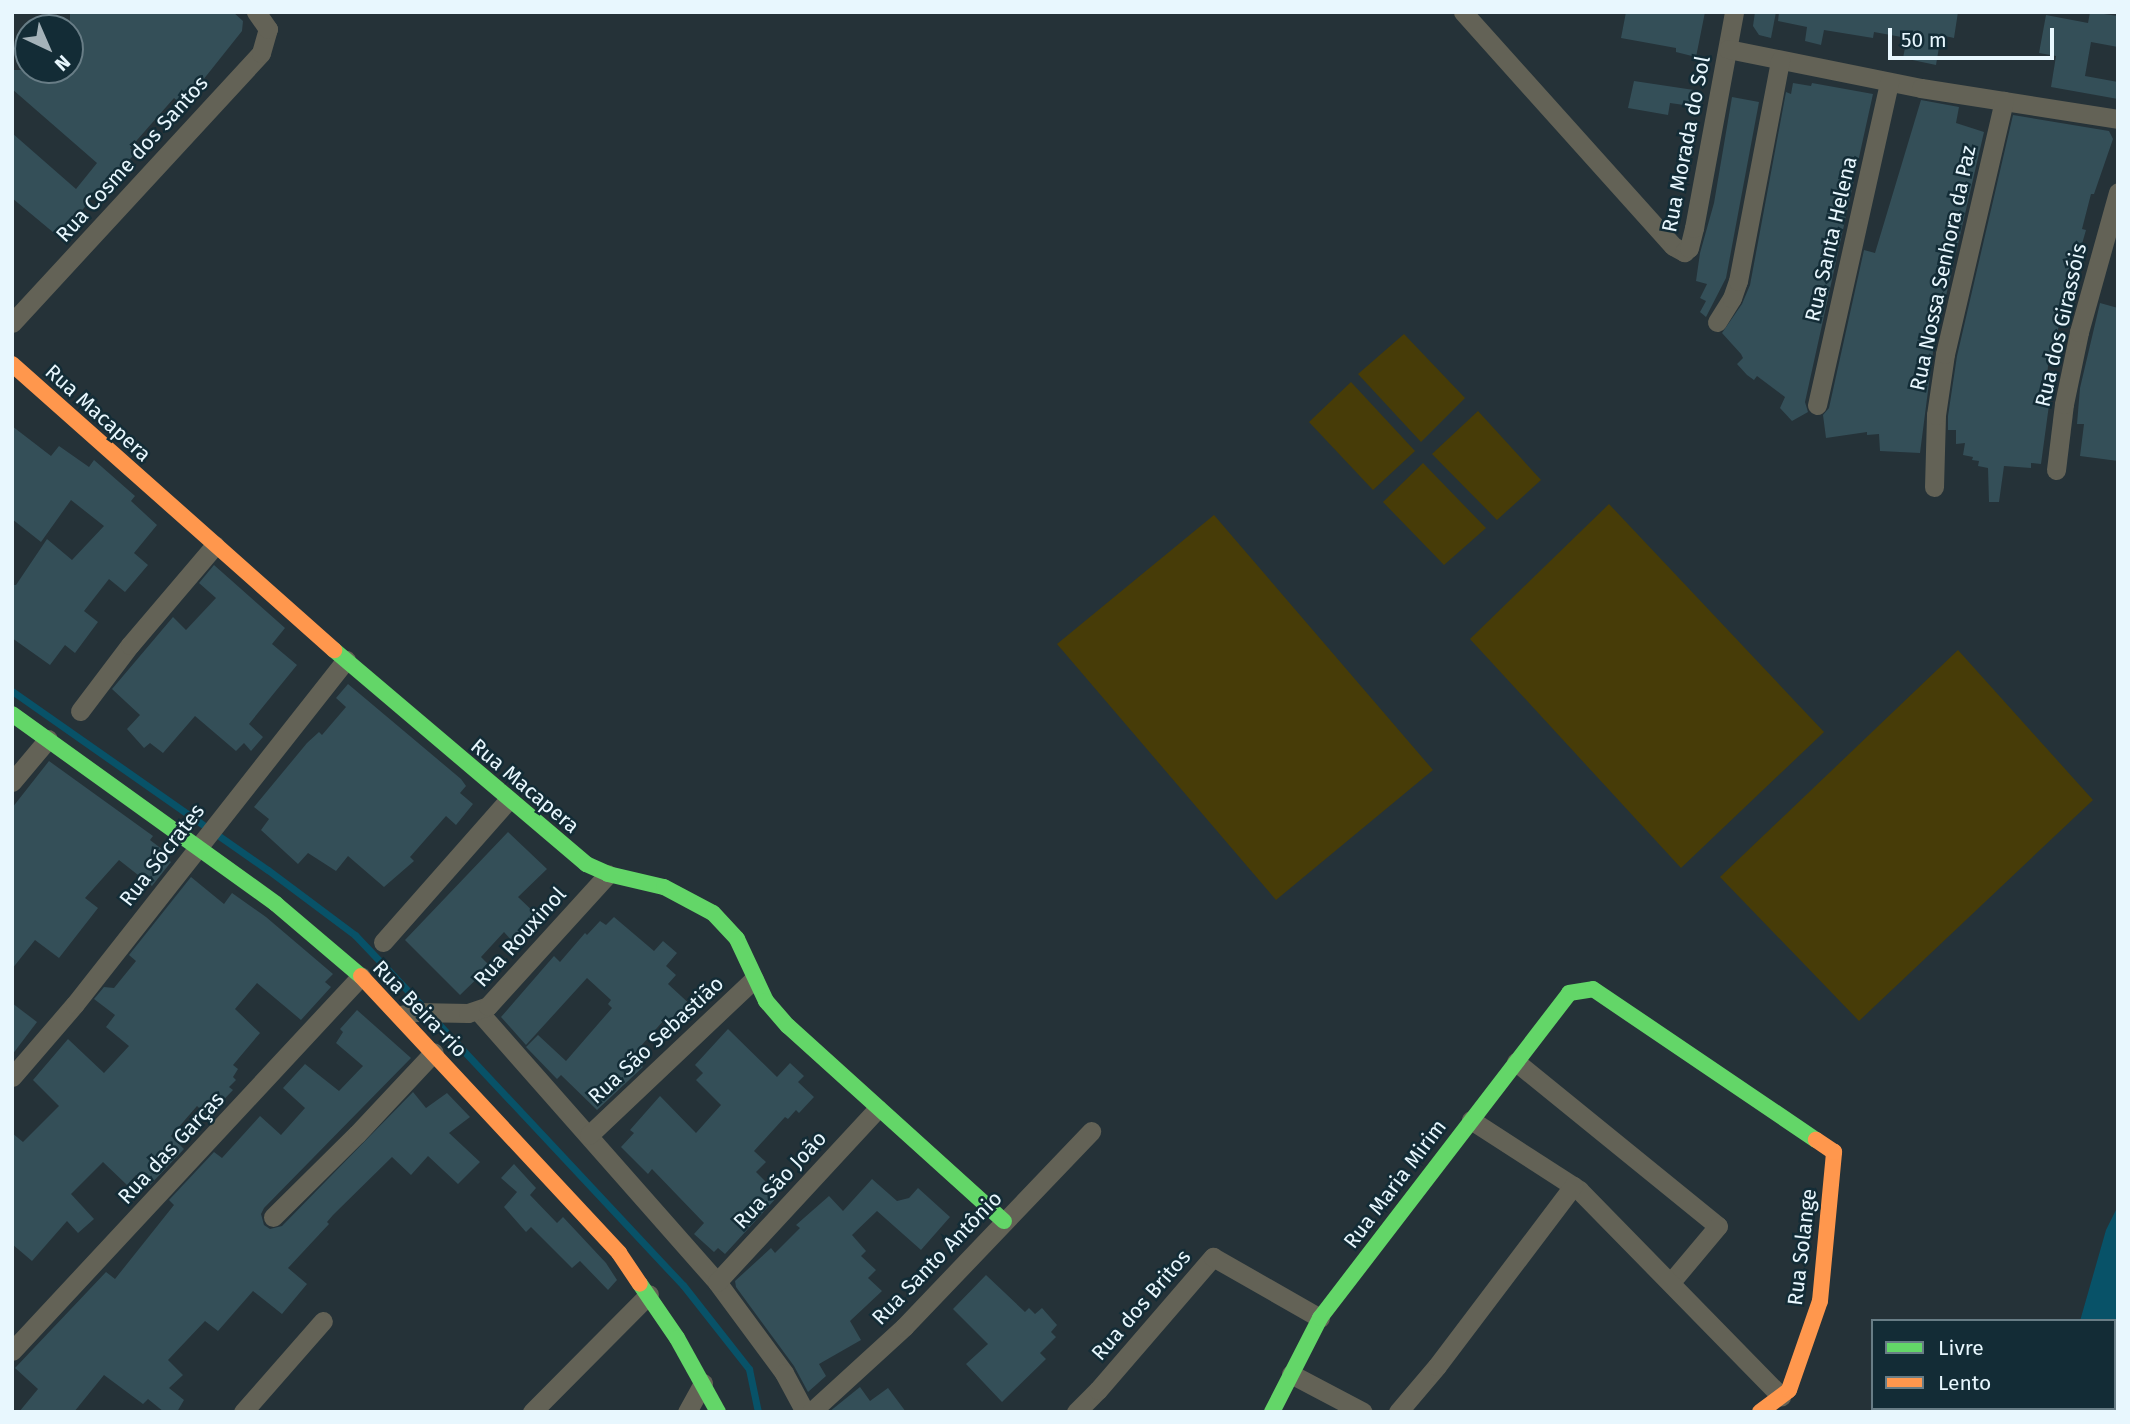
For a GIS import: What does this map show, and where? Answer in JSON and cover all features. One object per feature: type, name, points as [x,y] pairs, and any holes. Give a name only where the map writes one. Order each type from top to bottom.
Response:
[{"type":"street","name":"Rua Morada do Sol","points":[[1463,12],[1673,246],[1684,253],[1689,248],[1734,12]]},
{"type":"street","name":"Rua Cosme dos Santos","points":[[12,323],[261,52],[268,29],[259,15]]},
{"type":"street","points":[[1728,50],[1889,82],[2118,119]]},
{"type":"street","points":[[1717,322],[1732,298],[1738,281],[1780,60]]},
{"type":"street","name":"Rua Santa Helena","points":[[1817,405],[1889,82]]},
{"type":"street","name":"Rua Nossa Senhora da Paz","points":[[1934,487],[1936,415],[1945,354],[2004,100]]},
{"type":"street","name":"Rua dos Girassóis","points":[[2056,470],[2064,404],[2079,331],[2118,192]]},
{"type":"street","name":"Rua Macapera","points":[[12,364],[346,660],[586,864],[608,874],[664,887],[713,913],[737,939],[766,1001],[788,1027],[1004,1222]]},
{"type":"street","points":[[80,711],[130,645],[215,545]]},
{"type":"street","name":"Rua Sócrates","points":[[12,1077],[48,1038],[346,660]]},
{"type":"street","name":"Rua Beira-rio","points":[[12,714],[200,845],[300,922],[408,1014],[434,1052],[596,1225],[649,1294],[718,1412]]},
{"type":"street","points":[[12,782],[48,739]]},
{"type":"street","points":[[383,942],[508,800]]},
{"type":"street","name":"Rua Rouxinol","points":[[408,1014],[479,1012],[608,874]]},
{"type":"street","name":"Rua das Garças","points":[[12,1351],[361,976]]},
{"type":"street","name":"Rua São Sebastião","points":[[589,1135],[754,979]]},
{"type":"street","name":"Rua Maria Mirim","points":[[1272,1412],[1320,1318],[1569,993],[1593,989],[1834,1152]]},
{"type":"street","points":[[479,1012],[717,1282],[784,1373],[805,1412]]},
{"type":"street","points":[[273,1217],[434,1052]]},
{"type":"street","points":[[1516,1062],[1718,1226],[1671,1282]]},
{"type":"street","name":"Rua São João","points":[[717,1282],[877,1109]]},
{"type":"street","points":[[1471,1120],[1573,1186],[1781,1396]]},
{"type":"street","name":"Rua Santo Antônio","points":[[811,1412],[904,1327],[1091,1131]]},
{"type":"street","name":"Rua Solange","points":[[1760,1412],[1789,1390],[1820,1301],[1834,1152]]},
{"type":"street","points":[[1398,1412],[1437,1366],[1573,1186]]},
{"type":"street","name":"Rua dos Britos","points":[[1076,1412],[1213,1257],[1320,1318]]},
{"type":"street","points":[[532,1412],[649,1294]]},
{"type":"street","points":[[243,1412],[323,1321]]},
{"type":"street","points":[[1291,1374],[1363,1412]]},
{"type":"street","points":[[687,1412],[703,1383]]},
{"type":"shaded area","points":[[1404,334],[1465,398],[1421,442],[1358,374]]},
{"type":"shaded area","points":[[1351,382],[1415,451],[1373,490],[1309,422]]},
{"type":"shaded area","points":[[1478,411],[1541,480],[1497,520],[1432,454]]},
{"type":"shaded area","points":[[1423,463],[1486,528],[1444,565],[1383,502]]},
{"type":"shaded area","points":[[1609,504],[1824,732],[1681,868],[1470,639]]},
{"type":"shaded area","points":[[1214,515],[1433,770],[1276,900],[1057,644]]},
{"type":"shaded area","points":[[1958,650],[2093,800],[1859,1021],[1720,877]]},
{"type":"water","points":[[2118,1206],[2118,1412],[2071,1412],[2116,1410],[2116,1319],[2081,1319],[2106,1230]]},
{"type":"building","points":[[233,12],[243,21],[242,31],[203,80],[181,104],[174,98],[130,148],[136,153],[96,193],[60,238],[12,198],[12,133],[76,189],[97,163],[12,89],[12,70],[14,84],[84,84],[84,14],[70,14]]},
{"type":"building","points":[[1626,12],[1705,12],[1696,57],[1676,52],[1676,48],[1621,38]]},
{"type":"building","points":[[1755,12],[1776,12],[1771,38],[1759,35],[1753,26]]},
{"type":"building","points":[[1779,12],[1958,12],[1954,38],[1941,35],[1936,65],[1903,58],[1907,38],[1874,32],[1873,38],[1824,30],[1821,45],[1805,41],[1807,27],[1778,21]]},
{"type":"building","points":[[2090,12],[2118,16],[2118,47],[2091,42],[2085,76],[2118,82],[2118,99],[2051,87],[2056,56],[2039,53],[2046,15],[2088,23]]},
{"type":"building","points":[[1634,81],[1694,90],[1691,106],[1670,103],[1668,115],[1628,108]]},
{"type":"building","points":[[1793,83],[1811,86],[1812,83],[1873,94],[1805,402],[1808,412],[1792,421],[1780,408],[1785,397],[1757,376],[1754,380],[1747,375],[1737,364],[1743,358],[1741,354],[1722,333],[1742,304],[1750,285],[1786,92],[1791,94]]},
{"type":"building","points":[[1732,97],[1759,102],[1726,278],[1706,317],[1700,312],[1706,301],[1700,298],[1707,284],[1696,281],[1700,253],[1714,203]]},
{"type":"building","points":[[1921,100],[1959,107],[1956,123],[1984,132],[1933,352],[1920,453],[1880,451],[1879,434],[1867,435],[1867,432],[1826,438],[1823,415],[1829,408],[1864,250],[1875,253]]},
{"type":"building","points":[[2013,115],[2109,131],[2113,139],[2094,194],[2091,194],[2082,229],[2086,230],[2072,279],[2069,278],[2052,358],[2049,357],[2044,404],[2049,405],[2041,464],[2031,463],[2031,468],[2004,466],[1999,502],[1989,502],[1988,468],[1978,466],[1979,461],[1972,460],[1973,457],[1963,455],[1965,443],[1956,444],[1956,430],[1948,430],[1948,416],[1957,356]]},
{"type":"building","points":[[2100,303],[2118,308],[2118,461],[2080,456],[2084,424],[2077,424],[2080,388]]},
{"type":"building","points":[[12,426],[51,456],[59,446],[89,467],[94,460],[135,496],[131,501],[157,525],[134,553],[148,565],[125,592],[109,579],[84,611],[98,622],[75,653],[65,645],[50,665],[12,638],[12,585],[16,585],[47,539],[72,560],[104,526],[71,500],[41,542],[12,519]]},
{"type":"building","points":[[214,565],[285,628],[272,644],[297,665],[249,724],[263,737],[251,751],[244,743],[236,751],[195,716],[163,753],[150,743],[144,748],[127,729],[140,715],[112,689],[173,617],[186,630],[216,598],[199,583]]},
{"type":"building","points":[[348,684],[461,779],[466,786],[460,793],[473,804],[456,825],[446,816],[410,857],[414,861],[384,887],[348,856],[336,871],[308,853],[298,864],[261,830],[269,819],[254,807],[307,743],[319,732],[322,735],[346,707],[336,698]]},
{"type":"building","points":[[49,761],[153,836],[150,840],[167,853],[164,857],[171,862],[152,886],[119,860],[85,898],[98,908],[59,958],[35,940],[12,969],[12,808]]},
{"type":"building","points":[[508,832],[547,869],[518,897],[538,916],[513,942],[504,932],[481,957],[490,966],[460,995],[405,940]]},
{"type":"building","points":[[191,877],[224,904],[232,893],[266,917],[333,974],[325,982],[331,987],[301,1020],[257,983],[235,1009],[260,1033],[233,1065],[238,1069],[233,1077],[236,1080],[229,1087],[233,1090],[208,1116],[197,1106],[171,1136],[184,1149],[150,1185],[136,1175],[127,1185],[103,1162],[71,1194],[94,1219],[78,1233],[67,1221],[32,1261],[12,1244],[12,1133],[23,1142],[59,1106],[33,1080],[68,1039],[104,1073],[129,1046],[106,1027],[115,1015],[94,999],[104,987],[114,988],[136,961],[129,955]]},
{"type":"building","points":[[614,917],[654,951],[663,941],[677,953],[666,966],[676,975],[668,984],[694,1008],[676,1029],[664,1020],[632,1056],[643,1067],[597,1110],[561,1075],[557,1079],[526,1047],[538,1035],[566,1061],[612,1008],[608,1004],[611,1000],[587,978],[526,1045],[501,1017],[554,956],[560,962],[585,933],[587,935],[600,921],[606,925]]},
{"type":"building","points":[[12,1003],[37,1022],[12,1055]]},
{"type":"building","points":[[357,1010],[411,1058],[264,1208],[261,1214],[264,1225],[270,1229],[282,1226],[413,1092],[426,1108],[447,1093],[470,1117],[449,1133],[480,1162],[458,1184],[428,1156],[411,1175],[392,1157],[333,1215],[327,1222],[329,1224],[288,1268],[307,1284],[282,1314],[253,1291],[218,1331],[205,1321],[168,1360],[183,1375],[169,1388],[184,1400],[177,1412],[164,1412],[148,1399],[143,1404],[104,1375],[74,1412],[19,1412],[38,1389],[15,1368],[106,1272],[115,1279],[174,1205],[169,1200],[214,1152],[222,1158],[260,1116],[281,1135],[305,1108],[283,1088],[305,1064],[339,1091],[363,1066],[336,1043],[343,1032],[340,1029]]},
{"type":"building","points":[[728,1029],[777,1077],[790,1063],[804,1076],[798,1082],[814,1097],[799,1113],[796,1110],[788,1119],[785,1117],[754,1151],[766,1162],[756,1172],[779,1195],[725,1254],[718,1248],[714,1252],[694,1234],[704,1223],[652,1169],[648,1174],[621,1147],[634,1133],[630,1130],[660,1096],[696,1133],[721,1105],[696,1080],[703,1073],[695,1065]]},
{"type":"building","points":[[514,1164],[536,1188],[530,1195],[557,1223],[563,1217],[606,1263],[617,1280],[608,1290],[580,1261],[572,1268],[531,1227],[526,1232],[504,1207],[517,1192],[501,1178]]},
{"type":"building","points":[[872,1179],[897,1201],[909,1198],[918,1188],[950,1217],[921,1250],[877,1211],[852,1235],[866,1251],[861,1256],[876,1270],[868,1278],[882,1291],[850,1321],[861,1340],[819,1364],[826,1376],[808,1392],[794,1366],[736,1287],[735,1281],[771,1248],[775,1253],[800,1228],[796,1225],[829,1196],[843,1211]]},
{"type":"building","points":[[986,1275],[1025,1312],[1029,1308],[1035,1314],[1042,1308],[1057,1325],[1051,1332],[1056,1337],[1040,1353],[1046,1359],[1002,1402],[966,1364],[988,1344],[953,1309]]},
{"type":"building","points":[[860,1387],[870,1401],[888,1388],[906,1412],[829,1412]]},
{"type":"waterway","points":[[12,691],[268,870],[355,935],[424,1008]]},
{"type":"waterway","points":[[432,1017],[683,1285],[749,1369],[758,1412]]},
{"type":"traffic: fast","points":[[334,650],[586,864],[608,874],[664,887],[713,913],[737,939],[766,1001],[788,1026],[1004,1221]]},
{"type":"traffic: fast","points":[[12,714],[276,904],[361,976]]},
{"type":"traffic: fast","points":[[1272,1412],[1320,1318],[1569,993],[1593,989],[1816,1140]]},
{"type":"traffic: fast","points":[[640,1284],[677,1338],[718,1412]]},
{"type":"traffic: slow","points":[[12,364],[334,650]]},
{"type":"traffic: slow","points":[[361,976],[619,1253],[640,1284]]},
{"type":"traffic: slow","points":[[1760,1412],[1789,1390],[1820,1301],[1834,1152],[1816,1140]]}]
